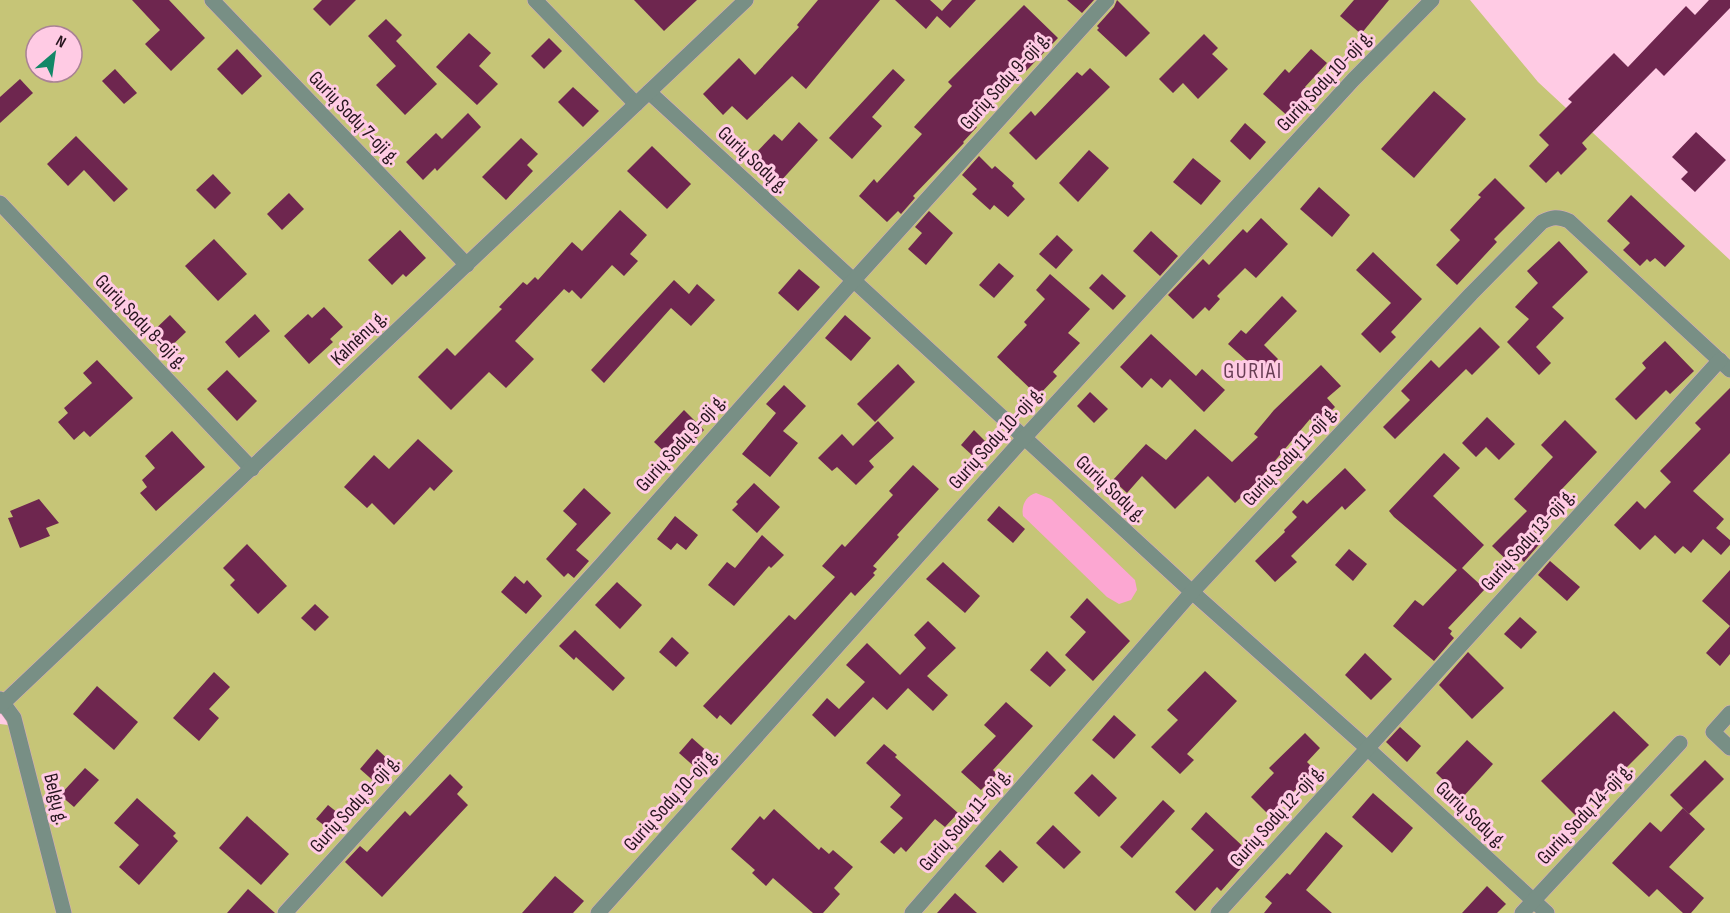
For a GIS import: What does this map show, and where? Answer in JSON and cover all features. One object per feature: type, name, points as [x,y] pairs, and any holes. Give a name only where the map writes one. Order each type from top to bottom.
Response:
[{"type":"street","name":"Gurių Sodų 7-oji g.","points":[[212,0],[467,265]]},
{"type":"street","points":[[535,0],[636,104]]},
{"type":"street","name":"Kalnėnų g.","points":[[1,703],[252,469],[746,0]]},
{"type":"street","name":"Gurių Sodų 9-oji g.","points":[[285,913],[602,564],[1107,0]]},
{"type":"street","name":"Gurių Sodų 10-oji g.","points":[[598,913],[1024,438],[1353,80],[1432,0]]},
{"type":"street","name":"Gurių Sodų g.","points":[[649,92],[1024,438],[1547,913]]},
{"type":"street","name":"Gurių Sodų 8-oji g.","points":[[0,203],[252,469]]},
{"type":"street","name":"Gurių Sodų 11-oji g.","points":[[912,913],[1192,591],[1471,294],[1542,222],[1549,218],[1560,217],[1569,221],[1725,365]]},
{"type":"street","name":"Gurių Sodų 13-oji g.","points":[[1367,748],[1725,365]]},
{"type":"street","name":"Belgų g.","points":[[1,703],[14,718],[64,913]]},
{"type":"street","points":[[1730,713],[1713,732],[1730,748]]},
{"type":"street","name":"Gurių Sodų 14-oji g.","points":[[1522,913],[1680,743]]},
{"type":"street","name":"Gurių Sodų 12-oji g.","points":[[1218,913],[1367,748]]},
{"type":"shaded area","points":[[0,0],[1470,0],[1538,82],[1730,260],[1730,913],[0,913],[0,724],[8,725],[0,706]]},
{"type":"shaded area","points":[[1036,493],[1051,499],[1135,580],[1137,590],[1131,600],[1119,604],[1107,597],[1023,516],[1025,502],[1029,496]]},
{"type":"building","points":[[132,0],[169,0],[205,38],[171,71],[145,44],[160,30]]},
{"type":"building","points":[[322,0],[356,0],[330,26],[313,9]]},
{"type":"building","points":[[634,0],[697,0],[664,31]]},
{"type":"building","points":[[818,0],[880,0],[806,89],[792,76],[747,120],[732,106],[723,115],[703,94],[739,58],[755,75],[799,27],[797,25]]},
{"type":"building","points":[[895,0],[930,0],[942,11],[952,0],[976,0],[950,28],[937,16],[926,29]]},
{"type":"building","points":[[1067,0],[1094,0],[1082,13]]},
{"type":"building","points":[[1117,0],[1150,33],[1126,57],[1097,30],[1099,28],[1097,26],[1114,7]]},
{"type":"building","points":[[1354,0],[1389,0],[1361,34],[1340,16]]},
{"type":"building","points":[[1709,0],[1730,0],[1730,8],[1664,76],[1656,68],[1582,143],[1587,149],[1561,175],[1558,171],[1546,183],[1529,166],[1549,145],[1539,135],[1572,102],[1568,99],[1614,53],[1628,67],[1686,6],[1695,15]]},
{"type":"building","points":[[1024,5],[1058,38],[1026,71],[1024,69],[970,121],[977,127],[964,143],[913,196],[915,198],[901,214],[898,211],[887,222],[859,196],[874,179],[877,183],[922,134],[914,127],[952,86],[948,82]]},
{"type":"building","points":[[386,19],[402,35],[396,41],[437,84],[405,115],[376,85],[396,66],[368,36]]},
{"type":"building","points":[[469,33],[491,53],[479,66],[498,84],[477,105],[436,67]]},
{"type":"building","points":[[1204,34],[1218,48],[1212,54],[1228,69],[1198,99],[1183,83],[1173,93],[1159,79]]},
{"type":"building","points":[[549,38],[562,51],[544,69],[531,56]]},
{"type":"building","points":[[237,49],[262,76],[242,95],[217,69]]},
{"type":"building","points":[[1311,49],[1327,63],[1305,87],[1313,95],[1291,119],[1263,94],[1285,69],[1289,73]]},
{"type":"building","points":[[1090,68],[1110,87],[1036,160],[1009,133],[1031,111],[1035,116],[1077,72],[1082,76]]},
{"type":"building","points":[[115,69],[137,93],[124,104],[102,81]]},
{"type":"building","points":[[893,69],[905,80],[872,117],[882,126],[852,159],[829,138]]},
{"type":"building","points":[[20,79],[33,93],[0,123],[0,97]]},
{"type":"building","points":[[573,87],[599,111],[583,127],[558,102]]},
{"type":"building","points":[[1434,91],[1466,119],[1414,178],[1381,149]]},
{"type":"building","points":[[468,113],[481,127],[437,171],[435,168],[423,180],[406,162],[436,133],[442,139]]},
{"type":"building","points":[[799,122],[818,140],[779,183],[752,157],[774,134],[782,141]]},
{"type":"building","points":[[1245,123],[1266,142],[1250,160],[1230,141]]},
{"type":"building","points":[[1696,132],[1726,160],[1695,192],[1681,179],[1688,172],[1672,157]]},
{"type":"building","points":[[76,136],[128,189],[114,202],[84,170],[68,186],[47,164]]},
{"type":"building","points":[[521,138],[538,154],[527,165],[533,171],[506,200],[482,177]]},
{"type":"building","points":[[652,146],[691,184],[667,209],[627,171]]},
{"type":"building","points":[[1089,150],[1109,168],[1078,202],[1059,183]]},
{"type":"building","points":[[979,156],[992,169],[995,166],[1014,183],[1012,186],[1025,199],[1008,217],[994,205],[990,210],[972,194],[977,189],[962,175]]},
{"type":"building","points":[[1193,158],[1221,181],[1201,205],[1173,182]]},
{"type":"building","points":[[213,174],[231,193],[215,209],[196,190]]},
{"type":"building","points":[[1495,178],[1525,208],[1494,239],[1497,242],[1457,285],[1436,265],[1460,240],[1450,230],[1481,197],[1478,195]]},
{"type":"building","points":[[1319,187],[1350,215],[1332,237],[1300,209]]},
{"type":"building","points":[[289,193],[304,209],[282,230],[267,214]]},
{"type":"building","points":[[1631,195],[1685,246],[1665,267],[1655,258],[1650,262],[1647,259],[1640,266],[1623,250],[1630,243],[1607,221]]},
{"type":"building","points":[[620,210],[647,235],[630,254],[638,261],[624,276],[612,265],[581,299],[572,290],[569,293],[564,289],[515,341],[534,359],[506,388],[489,372],[451,410],[418,377],[447,348],[455,356],[502,309],[499,307],[523,282],[527,285],[535,277],[538,280],[572,242],[582,251]]},
{"type":"building","points":[[929,211],[953,233],[926,265],[908,249],[922,233],[915,227]]},
{"type":"building","points":[[1261,218],[1288,244],[1256,278],[1245,268],[1217,296],[1220,299],[1209,311],[1205,307],[1193,319],[1168,295],[1203,259],[1209,265],[1243,229],[1247,233]]},
{"type":"building","points":[[400,230],[426,258],[406,277],[403,274],[392,285],[368,260]]},
{"type":"building","points":[[1151,231],[1178,256],[1160,276],[1133,251]]},
{"type":"building","points":[[1057,235],[1073,250],[1056,269],[1039,254]]},
{"type":"building","points":[[214,239],[247,274],[218,301],[185,266]]},
{"type":"building","points":[[1559,241],[1588,272],[1552,307],[1564,318],[1536,347],[1551,363],[1539,375],[1507,342],[1529,319],[1515,307],[1538,283],[1527,271]]},
{"type":"building","points":[[1373,252],[1422,299],[1391,332],[1396,337],[1380,353],[1361,334],[1391,303],[1356,270]]},
{"type":"building","points":[[999,263],[1014,276],[994,298],[979,285]]},
{"type":"building","points":[[799,269],[820,287],[798,311],[778,293]]},
{"type":"building","points":[[1050,274],[1090,309],[1068,333],[1080,343],[1053,372],[1057,376],[1038,396],[997,357],[1027,325],[1024,322],[1045,299],[1036,290]]},
{"type":"building","points":[[1102,274],[1126,296],[1113,310],[1089,288]]},
{"type":"building","points":[[674,280],[689,294],[697,284],[715,300],[691,326],[671,308],[604,383],[591,370]]},
{"type":"building","points":[[1282,296],[1297,311],[1264,345],[1278,359],[1263,375],[1228,344],[1241,330],[1246,334]]},
{"type":"building","points":[[324,307],[343,327],[330,339],[333,342],[309,364],[284,336],[308,314],[312,318]]},
{"type":"building","points":[[255,314],[270,331],[239,358],[225,342]]},
{"type":"building","points":[[170,315],[186,332],[164,353],[148,336]]},
{"type":"building","points":[[845,315],[871,338],[851,361],[825,338]]},
{"type":"building","points":[[1480,327],[1500,347],[1472,375],[1466,369],[1395,439],[1383,427],[1410,400],[1401,391],[1431,360],[1439,368]]},
{"type":"building","points":[[1151,334],[1196,376],[1202,369],[1225,390],[1204,412],[1170,379],[1162,388],[1151,378],[1142,388],[1120,367]]},
{"type":"building","points":[[1665,341],[1694,371],[1670,394],[1666,390],[1636,420],[1615,399],[1646,368],[1642,363]]},
{"type":"building","points":[[97,360],[133,398],[90,437],[84,431],[74,440],[58,422],[68,413],[64,408],[92,383],[83,373]]},
{"type":"building","points":[[898,364],[915,382],[875,422],[857,404]]},
{"type":"building","points":[[1321,365],[1341,386],[1327,398],[1335,407],[1316,426],[1310,419],[1259,480],[1235,503],[1208,476],[1175,509],[1142,476],[1127,493],[1113,480],[1146,444],[1166,460],[1195,429],[1232,462],[1258,437],[1254,434],[1274,410]]},
{"type":"building","points":[[227,370],[257,401],[237,421],[207,389]]},
{"type":"building","points":[[784,385],[806,406],[783,431],[798,443],[770,477],[742,454],[776,413],[766,404]]},
{"type":"building","points":[[1730,388],[1730,453],[1693,491],[1724,519],[1716,528],[1730,540],[1730,545],[1721,555],[1703,539],[1691,553],[1683,546],[1675,554],[1655,535],[1640,550],[1614,525],[1637,501],[1645,509],[1671,482],[1660,471],[1701,429],[1695,423]]},
{"type":"building","points":[[1090,392],[1108,409],[1094,423],[1077,406]]},
{"type":"building","points":[[684,410],[704,430],[689,446],[685,442],[671,458],[654,442]]},
{"type":"building","points":[[1487,417],[1515,444],[1499,460],[1486,447],[1476,457],[1462,443]]},
{"type":"building","points":[[1565,420],[1597,452],[1562,489],[1567,495],[1534,531],[1543,540],[1524,562],[1519,557],[1512,565],[1492,546],[1527,511],[1514,499],[1553,457],[1541,445]]},
{"type":"building","points":[[878,421],[894,438],[869,461],[874,467],[856,485],[837,467],[832,471],[818,458],[842,434],[853,446]]},
{"type":"building","points":[[974,430],[986,442],[973,456],[961,445]]},
{"type":"building","points":[[172,431],[205,467],[156,511],[140,493],[147,487],[142,480],[155,468],[145,456]]},
{"type":"building","points":[[418,439],[453,471],[434,491],[430,487],[394,525],[372,503],[367,508],[344,487],[374,455],[389,469]]},
{"type":"building","points":[[1444,453],[1460,468],[1433,496],[1484,545],[1462,568],[1485,589],[1448,628],[1452,631],[1450,634],[1454,638],[1434,661],[1393,626],[1415,600],[1423,606],[1457,570],[1389,511]]},
{"type":"building","points":[[913,465],[939,489],[897,535],[899,537],[873,566],[877,569],[873,573],[875,575],[855,596],[851,592],[731,725],[720,715],[717,719],[703,706],[789,615],[795,620],[835,577],[822,566],[842,544],[845,547],[893,495],[889,491]]},
{"type":"building","points":[[1345,468],[1366,490],[1345,510],[1342,506],[1291,556],[1297,562],[1275,582],[1255,561],[1297,517],[1292,512],[1303,500],[1307,504]]},
{"type":"building","points":[[754,483],[780,507],[757,533],[732,510],[738,504],[736,502]]},
{"type":"building","points":[[584,488],[611,513],[576,550],[589,561],[574,578],[568,573],[564,577],[546,559],[577,524],[563,511]]},
{"type":"building","points":[[39,499],[59,523],[46,528],[50,536],[20,548],[8,518],[13,517],[10,511]]},
{"type":"building","points":[[999,506],[1025,529],[1013,543],[987,520]]},
{"type":"building","points":[[675,516],[698,535],[686,550],[677,543],[671,550],[657,539]]},
{"type":"building","points":[[762,535],[784,555],[771,568],[769,566],[734,606],[708,585],[727,562],[735,568]]},
{"type":"building","points":[[247,544],[287,586],[258,614],[230,585],[235,580],[223,568]]},
{"type":"building","points":[[1349,549],[1367,564],[1353,581],[1335,565]]},
{"type":"building","points":[[1550,561],[1580,587],[1567,601],[1538,575]]},
{"type":"building","points":[[943,562],[980,596],[965,613],[926,579]]},
{"type":"building","points":[[1730,570],[1730,626],[1702,601]]},
{"type":"building","points":[[515,576],[524,584],[527,580],[542,596],[526,614],[501,592]]},
{"type":"building","points":[[617,582],[642,605],[620,629],[595,605]]},
{"type":"building","points":[[1087,598],[1130,641],[1093,681],[1065,655],[1086,632],[1070,617]]},
{"type":"building","points":[[315,604],[329,617],[315,631],[301,618]]},
{"type":"building","points":[[1520,617],[1537,632],[1521,649],[1504,634]]},
{"type":"building","points":[[928,621],[956,648],[927,676],[948,695],[933,711],[908,688],[887,710],[873,697],[835,737],[812,715],[827,698],[839,709],[865,682],[846,665],[867,643],[900,675],[926,648],[914,635]]},
{"type":"building","points":[[1730,626],[1730,654],[1720,666],[1706,653]]},
{"type":"building","points":[[575,630],[625,678],[613,691],[576,657],[574,660],[559,646]]},
{"type":"building","points":[[672,637],[689,653],[676,667],[659,652]]},
{"type":"building","points":[[1047,651],[1066,670],[1050,687],[1030,670]]},
{"type":"building","points":[[1468,652],[1504,688],[1472,719],[1439,685]]},
{"type":"building","points":[[1365,653],[1392,679],[1371,700],[1345,675]]},
{"type":"building","points":[[1205,671],[1237,701],[1187,754],[1194,760],[1180,774],[1151,747],[1178,720],[1167,710]]},
{"type":"building","points":[[214,672],[230,687],[209,709],[219,718],[199,741],[173,718]]},
{"type":"building","points":[[97,686],[138,722],[114,750],[73,714]]},
{"type":"building","points":[[1006,702],[1033,726],[993,770],[997,774],[981,790],[961,772],[996,736],[984,725]]},
{"type":"building","points":[[1614,711],[1649,745],[1577,817],[1541,781]]},
{"type":"building","points":[[1114,715],[1136,735],[1114,759],[1092,740]]},
{"type":"building","points":[[1400,727],[1421,746],[1407,762],[1386,742]]},
{"type":"building","points":[[1305,733],[1320,748],[1307,762],[1315,770],[1270,816],[1251,797],[1274,773],[1269,768]]},
{"type":"building","points":[[692,738],[710,754],[697,769],[679,753]]},
{"type":"building","points":[[1467,740],[1493,764],[1462,798],[1436,773]]},
{"type":"building","points":[[884,744],[897,755],[895,757],[958,813],[945,827],[935,819],[906,852],[901,847],[894,854],[880,842],[903,818],[890,807],[901,795],[866,763]]},
{"type":"building","points":[[377,749],[394,765],[377,784],[360,769]]},
{"type":"building","points":[[1705,760],[1724,779],[1689,814],[1670,795]]},
{"type":"building","points":[[85,768],[99,780],[74,807],[60,795]]},
{"type":"building","points":[[450,774],[463,787],[457,794],[468,805],[382,897],[345,862],[360,846],[367,852],[405,811],[410,816]]},
{"type":"building","points":[[1092,774],[1117,798],[1099,817],[1074,793]]},
{"type":"building","points":[[1373,793],[1413,828],[1392,853],[1352,817]]},
{"type":"building","points":[[137,798],[176,833],[173,836],[178,841],[139,885],[119,867],[139,845],[114,823]]},
{"type":"building","points":[[1163,800],[1175,811],[1132,858],[1120,847]]},
{"type":"building","points":[[328,805],[343,817],[331,831],[316,819]]},
{"type":"building","points":[[1683,808],[1705,829],[1669,867],[1704,898],[1691,913],[1683,913],[1657,889],[1649,897],[1612,863],[1650,822],[1661,832]]},
{"type":"building","points":[[774,809],[819,850],[821,847],[829,854],[833,850],[853,867],[834,888],[840,894],[823,913],[813,913],[773,878],[766,886],[752,873],[755,870],[731,849],[760,816],[764,820]]},
{"type":"building","points":[[1206,812],[1249,852],[1240,862],[1244,865],[1221,891],[1217,887],[1195,911],[1175,892],[1214,850],[1191,829]]},
{"type":"building","points":[[247,816],[289,854],[261,885],[219,848]]},
{"type":"building","points":[[1053,825],[1081,852],[1064,869],[1036,843]]},
{"type":"building","points":[[1326,832],[1343,846],[1306,890],[1332,913],[1264,913],[1272,903],[1265,897],[1287,873],[1290,875]]},
{"type":"building","points":[[1000,850],[1018,867],[1003,883],[985,866]]},
{"type":"building","points":[[555,876],[584,901],[573,913],[522,913]]},
{"type":"building","points":[[1487,886],[1506,904],[1497,913],[1462,913]]},
{"type":"building","points":[[248,889],[275,913],[227,913]]},
{"type":"building","points":[[955,893],[977,913],[937,913]]},
{"type":"district","name":"GURIAI","points":[[1253,371]]}]
